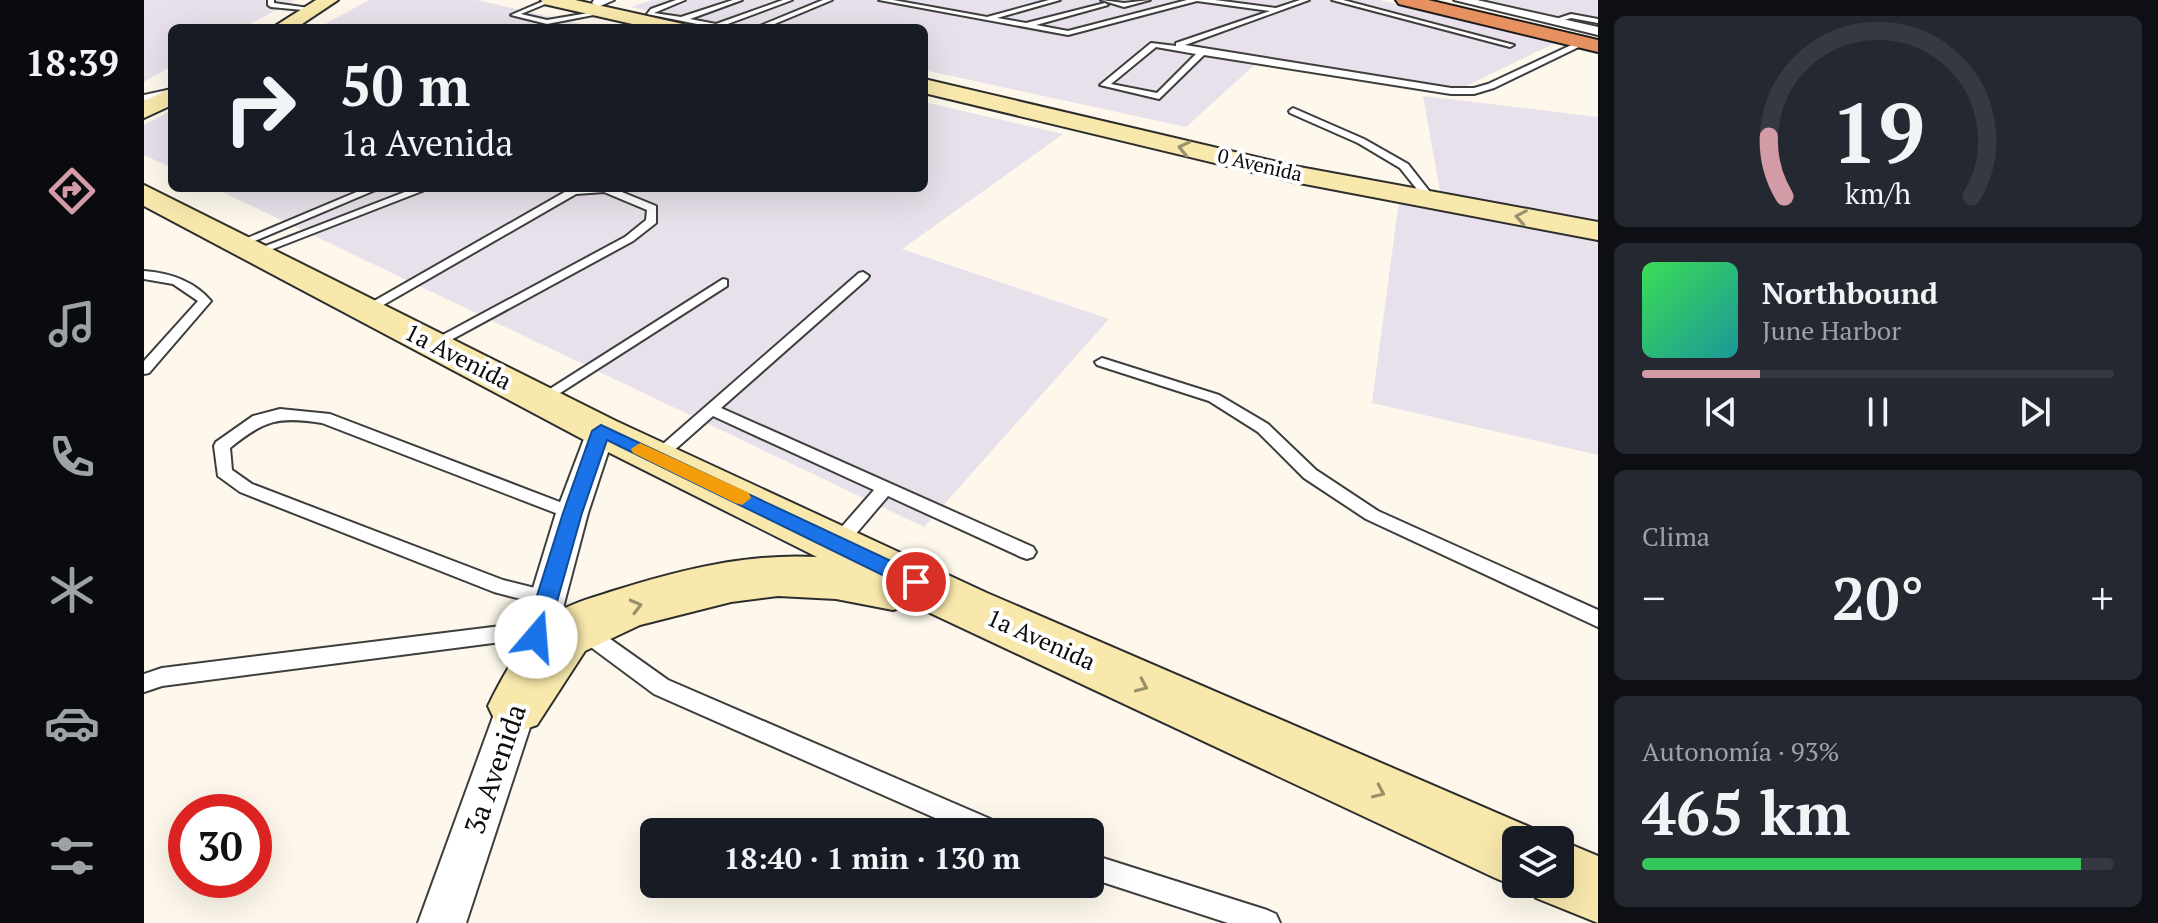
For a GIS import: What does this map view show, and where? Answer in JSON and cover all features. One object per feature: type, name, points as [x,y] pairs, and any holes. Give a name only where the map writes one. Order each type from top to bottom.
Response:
[{"type":"highway","points":[[1405,0],[1595,40]]},
{"type":"highway","points":[[1428,0],[1595,40]]},
{"type":"highway","points":[[1458,0],[1485,14],[1554,21]]},
{"type":"street","points":[[551,0],[604,5],[678,24]]},
{"type":"street","points":[[1458,0],[1554,21],[1595,40]]},
{"type":"street","points":[[289,24],[321,5]]},
{"type":"street","name":"0 Avenida","points":[[928,87],[1294,174],[1598,231]]},
{"type":"street","points":[[144,111],[168,96]]},
{"type":"street","name":"1a Avenida","points":[[144,194],[601,431],[969,608],[1502,848]]},
{"type":"street","name":"3a Avenida","points":[[442,923],[517,706],[536,637],[569,610],[572,513],[601,431]]},
{"type":"street","points":[[517,706],[565,636],[569,610],[607,613],[682,593],[774,576],[850,578],[969,608]]},
{"type":"street","points":[[1574,880],[1598,891]]},
{"type":"lane","points":[[271,0],[271,5],[321,5]]},
{"type":"lane","points":[[551,0],[514,15],[547,22],[604,5]]},
{"type":"lane","points":[[682,0],[650,12],[678,24],[739,0]]},
{"type":"lane","points":[[722,24],[789,0]]},
{"type":"lane","points":[[769,24],[829,0]]},
{"type":"lane","points":[[882,0],[1056,32],[1076,32],[1197,0],[1279,10]]},
{"type":"lane","points":[[984,19],[1057,0]]},
{"type":"lane","points":[[1024,26],[1104,2],[1124,5],[1147,0]]},
{"type":"lane","points":[[1188,50],[1179,45],[1306,0]]},
{"type":"lane","points":[[1335,0],[1510,45]]},
{"type":"lane","points":[[1554,21],[1571,16],[1598,21]]},
{"type":"lane","points":[[1202,52],[1159,96],[1104,85],[1154,45],[1202,52],[1451,91],[1474,91],[1595,40]]},
{"type":"lane","points":[[144,98],[168,94]]},
{"type":"lane","points":[[1293,111],[1361,141],[1404,166],[1432,201]]},
{"type":"lane","points":[[248,248],[367,192]]},
{"type":"lane","points":[[248,248],[413,192]]},
{"type":"lane","points":[[366,309],[572,192]]},
{"type":"lane","points":[[433,344],[629,239],[652,221],[652,208],[612,192]]},
{"type":"lane","points":[[144,275],[162,276],[191,286],[205,301],[144,370]]},
{"type":"lane","points":[[656,457],[863,276]]},
{"type":"lane","points":[[541,399],[723,283]]},
{"type":"lane","points":[[1102,362],[1214,398],[1263,428],[1310,474],[1372,515],[1598,619]]},
{"type":"lane","points":[[711,409],[1027,552]]},
{"type":"lane","points":[[572,513],[325,418],[284,411],[250,422],[222,446],[224,472],[246,488],[501,587],[569,610],[599,642],[661,687],[962,818]]},
{"type":"lane","points":[[837,544],[884,489]]},
{"type":"lane","points":[[144,683],[162,677],[501,634],[536,637]]},
{"type":"lane","points":[[1104,871],[1267,923]]},
{"type":"shaded area","points":[[144,0],[296,0],[250,24],[168,24],[168,68],[144,82]]},
{"type":"shaded area","points":[[369,0],[477,0],[582,24],[325,24]]},
{"type":"shaded area","points":[[652,0],[1380,0],[1555,43],[1462,88],[1260,60],[1186,127],[928,71],[928,24],[710,24],[631,7]]},
{"type":"shaded area","points":[[1472,0],[1598,0],[1598,29]]},
{"type":"shaded area","points":[[1423,96],[1598,117],[1598,223],[1441,197]]},
{"type":"shaded area","points":[[928,103],[1063,134],[902,249],[1109,319],[924,527],[222,192],[928,192]]},
{"type":"shaded area","points":[[168,112],[168,166],[144,155],[144,125]]},
{"type":"shaded area","points":[[1399,201],[1598,240],[1598,455],[1372,403]]},
{"type":"slow traffic","points":[[640,449],[742,498]]},
{"type":"route","points":[[536,637],[572,513],[601,431],[916,582]]}]
